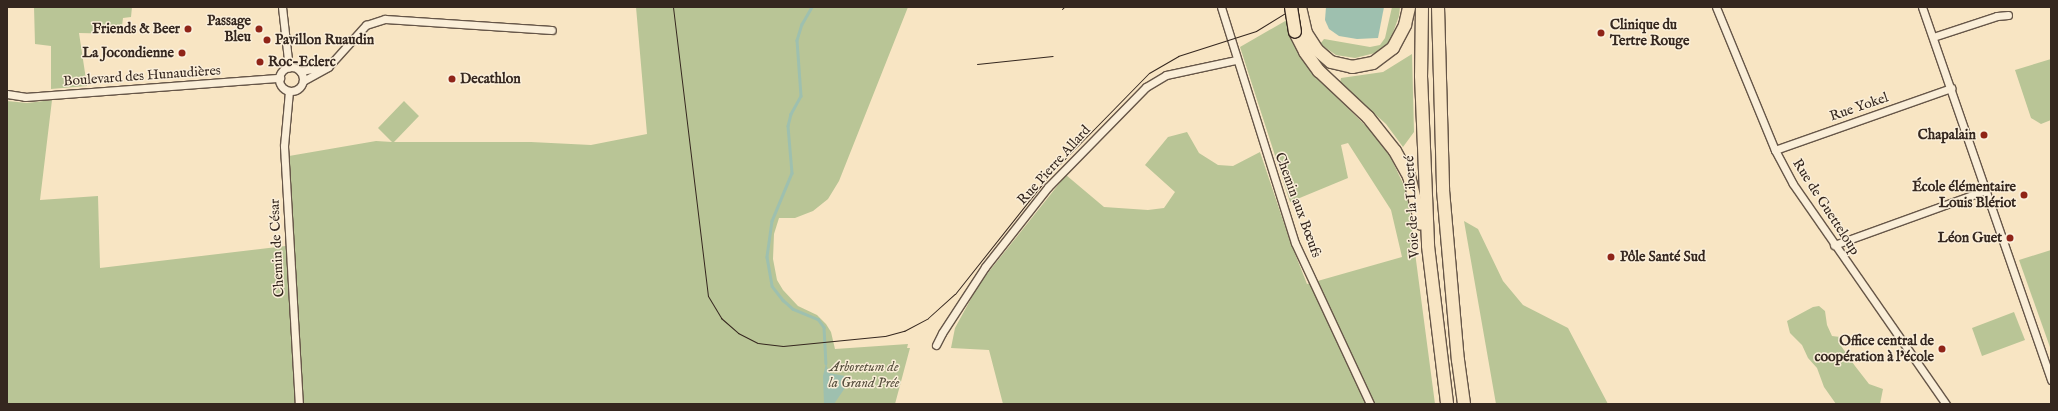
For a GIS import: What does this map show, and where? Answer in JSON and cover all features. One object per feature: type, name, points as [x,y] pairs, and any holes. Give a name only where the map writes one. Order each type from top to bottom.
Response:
[{"type":"highway","points":[[1291,7],[1299,28],[1305,52],[1319,71],[1368,117],[1395,151],[1409,176],[1428,246]]},
{"type":"highway","points":[[1300,7],[1299,28],[1324,56],[1338,65],[1359,66],[1379,59],[1393,48],[1405,25],[1409,7]]},
{"type":"highway","name":"Voie de la Liberté","points":[[1422,7],[1421,76],[1428,246],[1447,404]]},
{"type":"highway","points":[[1438,7],[1443,190],[1458,360],[1464,404]]},
{"type":"street","points":[[282,7],[289,68]]},
{"type":"street","name":"Chemin aux Bœufs","points":[[1221,7],[1236,60],[1295,243],[1370,404]]},
{"type":"street","name":"Rue de Guetteloup","points":[[1716,7],[1775,150],[1793,184],[1946,404]]},
{"type":"street","points":[[1922,7],[2017,276],[2051,380]]},
{"type":"street","points":[[1932,37],[1997,16],[2008,16]]},
{"type":"street","points":[[328,67],[300,71],[289,68],[282,72],[280,78],[282,87],[289,91],[297,89],[303,81],[328,67],[366,25],[385,19],[552,30]]},
{"type":"street","name":"Rue Pierre Allard","points":[[936,345],[942,333],[985,267],[1048,188],[1146,87],[1166,75],[1236,60]]},
{"type":"street","points":[[300,71],[303,81]]},
{"type":"street","name":"Boulevard des Hunaudières","points":[[7,94],[25,97],[280,78]]},
{"type":"street","name":"Rue Yokel","points":[[1775,150],[1951,88]]},
{"type":"street","name":"Chemin de César","points":[[289,91],[284,146],[299,404]]},
{"type":"street","points":[[1834,245],[1986,190]]},
{"type":"green space","points":[[34,7],[132,7],[131,17],[123,18],[121,34],[79,33],[87,86],[51,89],[51,46],[35,44]]},
{"type":"green space","name":"Arboretum de la Grand Prée","points":[[636,7],[908,7],[839,181],[828,199],[813,211],[795,218],[779,218],[774,234],[773,259],[777,280],[783,290],[798,306],[817,315],[826,324],[831,332],[835,349],[908,344],[907,348],[910,348],[895,404],[7,404],[7,101],[27,103],[52,100],[40,200],[98,196],[100,268],[294,245],[289,156],[376,141],[392,142],[378,128],[404,101],[419,116],[394,142],[531,142],[591,145],[647,134]]},
{"type":"green space","points":[[1392,7],[1400,7],[1399,16],[1389,44],[1383,51],[1355,58],[1336,55],[1320,44],[1324,39],[1370,47],[1380,45],[1385,38]]},
{"type":"green space","points":[[1287,20],[1293,43],[1301,56],[1319,80],[1375,135],[1391,158],[1407,192],[1435,404],[1003,404],[989,350],[951,348],[955,328],[979,284],[1066,175],[1104,207],[1148,210],[1164,208],[1175,192],[1145,165],[1168,137],[1187,132],[1199,153],[1218,165],[1233,166],[1260,152],[1290,241],[1307,284],[1402,257],[1391,210],[1348,143],[1341,145],[1348,178],[1290,202],[1240,47]]},
{"type":"green space","points":[[1412,54],[1414,132],[1403,147],[1386,124],[1340,83],[1341,78],[1383,72]]},
{"type":"green space","points":[[2051,59],[2051,120],[2041,124],[2031,118],[2015,70]]},
{"type":"green space","points":[[1464,221],[1478,229],[1503,281],[1523,305],[1568,328],[1608,404],[1496,404]]},
{"type":"green space","points":[[2051,250],[2051,350],[2019,260]]},
{"type":"green space","points":[[1819,306],[1825,311],[1827,325],[1832,336],[1840,337],[1839,343],[1855,366],[1869,384],[1883,389],[1880,404],[1836,404],[1824,387],[1817,368],[1808,358],[1802,345],[1790,333],[1787,321],[1813,307]]},
{"type":"green space","points":[[2014,312],[2025,340],[1982,356],[1972,328]]},
{"type":"shaded area","points":[[1326,7],[1384,7],[1378,38],[1357,39],[1339,36],[1329,29],[1325,20]]},
{"type":"shaded area","points":[[826,363],[829,373],[845,376],[849,382],[834,404],[824,404],[823,376]]},
{"type":"waterway","points":[[812,7],[802,24],[797,40],[801,96],[791,114],[788,126],[792,173],[772,221],[767,257],[772,286],[783,300],[793,309],[818,319],[824,327],[826,363]]},
{"type":"tram line","points":[[673,7],[708,296],[721,318],[738,333],[758,343],[783,346],[885,336],[904,331],[928,318],[955,294],[1050,174],[1149,73],[1178,56],[1256,31],[1295,7]]},
{"type":"tram line","points":[[977,64],[1053,56]]},
{"type":"place","name":"Friends & Beer","points":[[188,29]]},
{"type":"place","name":"Passage Bleu","points":[[259,29]]},
{"type":"place","name":"Clinique du Tertre Rouge","points":[[1601,33]]},
{"type":"place","name":"Pavillon Ruaudin","points":[[267,40]]},
{"type":"place","name":"La Jocondienne","points":[[182,53]]},
{"type":"place","name":"Roc-Eclerc","points":[[260,62]]},
{"type":"place","name":"Decathlon","points":[[452,79]]},
{"type":"place","name":"Chapalain","points":[[1984,135]]},
{"type":"place","name":"École élémentaire Louis Blériot","points":[[2024,195]]},
{"type":"place","name":"Léon Guet","points":[[2010,238]]},
{"type":"place","name":"Pôle Santé Sud","points":[[1611,257]]},
{"type":"place","name":"Office central de coopération à l'école","points":[[1942,349]]}]
